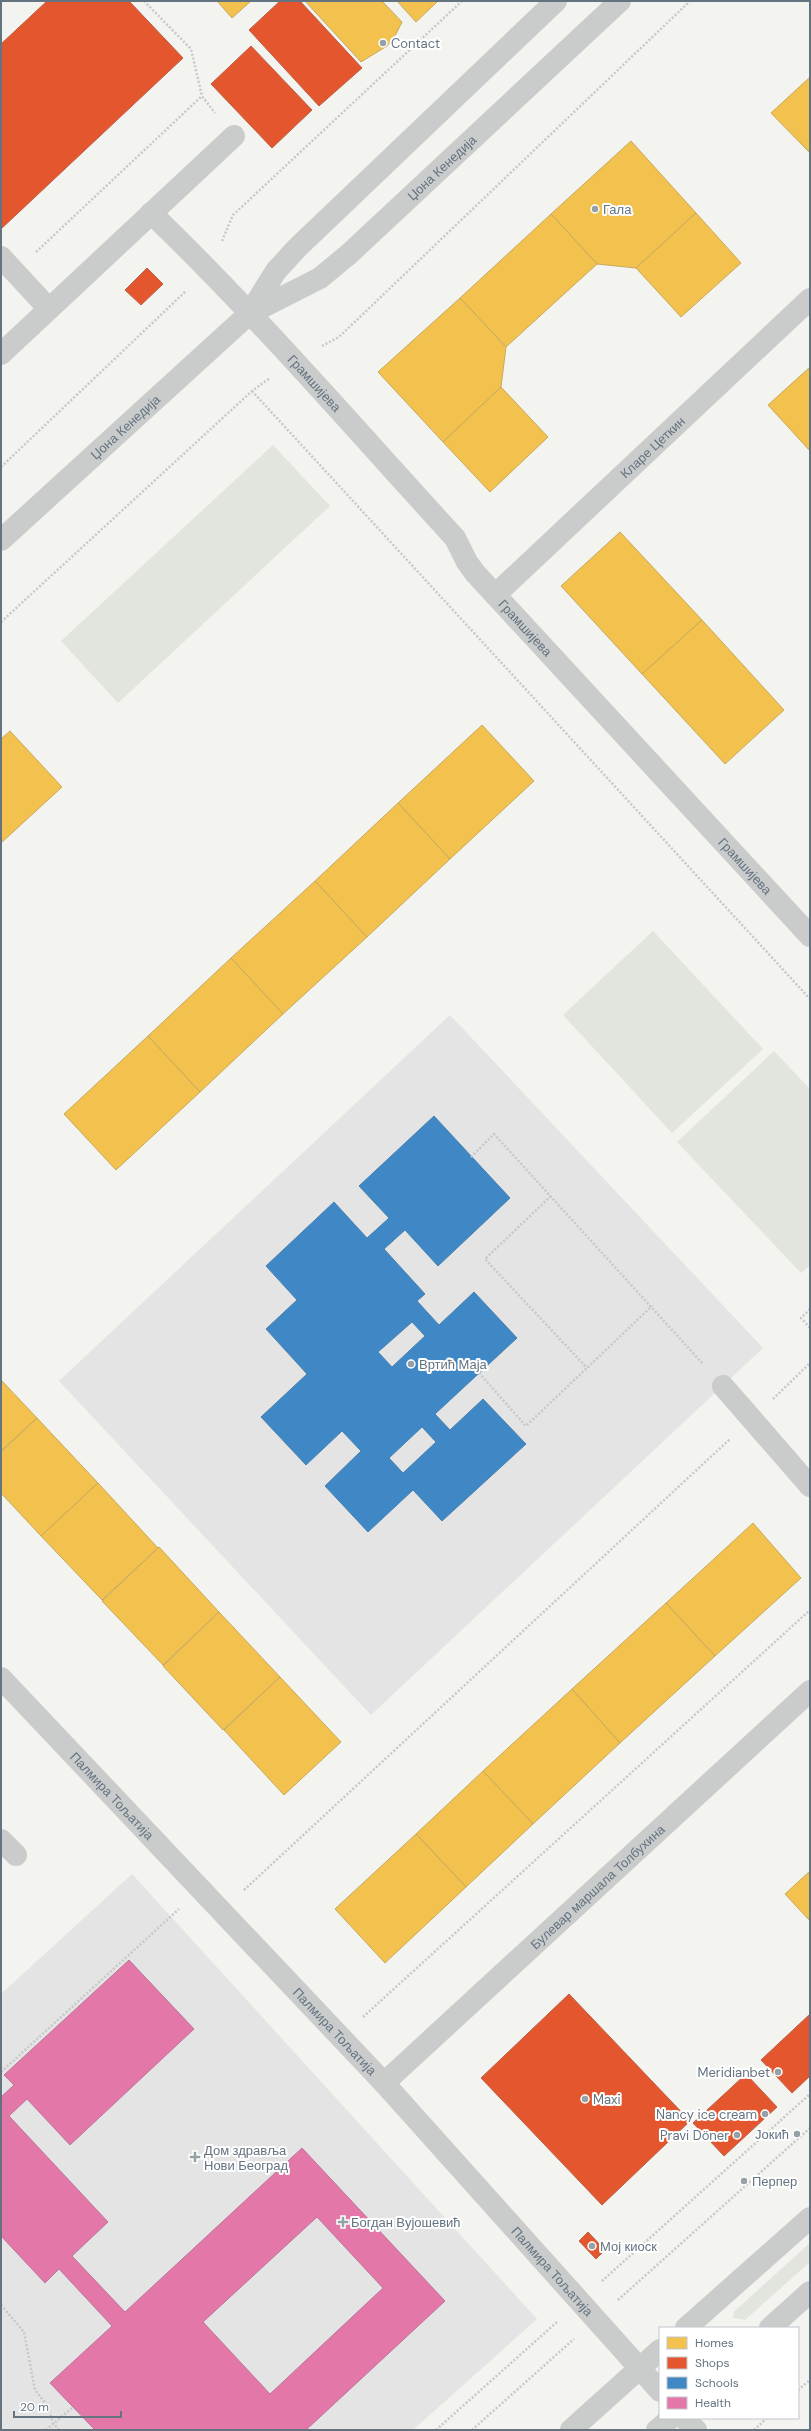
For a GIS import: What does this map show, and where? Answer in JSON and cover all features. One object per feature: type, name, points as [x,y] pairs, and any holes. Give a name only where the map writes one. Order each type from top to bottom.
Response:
[{"type":"street","name":"Џона Кенедија","points":[[249,314],[276,271],[297,248],[556,1]]},
{"type":"street","name":"Џона Кенедија","points":[[1,540],[249,314],[320,278],[349,254],[620,1]]},
{"type":"street","points":[[1,354],[234,136]]},
{"type":"street","points":[[151,213],[209,269],[249,314]]},
{"type":"street","points":[[8,265],[49,309]]},
{"type":"street","name":"Кларе Цеткин","points":[[495,595],[810,299]]},
{"type":"street","name":"Грамшијева","points":[[249,314],[294,360],[455,538],[466,562],[495,595],[810,936]]},
{"type":"street","points":[[723,1386],[810,1486]]},
{"type":"street","name":"Палмира Тољатија","points":[[1,1678],[384,2082],[659,2391]]},
{"type":"street","name":"Булевар маршала Толбухина","points":[[384,2082],[810,1691]]},
{"type":"street","points":[[687,2327],[810,2218]]},
{"type":"street","points":[[771,2327],[810,2292]]},
{"type":"street","points":[[571,2430],[659,2351]]},
{"type":"street","points":[[657,2430],[670,2419]]},
{"type":"street","points":[[685,2419],[696,2430]]},
{"type":"path","points":[[144,1],[191,48],[202,96],[234,136]]},
{"type":"path","points":[[1,467],[209,269],[233,215],[462,1]]},
{"type":"path","points":[[1,622],[252,391],[294,360],[339,337],[690,1]]},
{"type":"path","points":[[8,265],[202,96]]},
{"type":"path","points":[[252,391],[810,999]]},
{"type":"path","points":[[471,1157],[494,1134],[652,1306],[723,1386]]},
{"type":"path","points":[[551,1196],[485,1259],[587,1368]]},
{"type":"path","points":[[479,1373],[526,1426],[652,1306]]},
{"type":"path","points":[[810,1309],[801,1318],[810,1328]]},
{"type":"path","points":[[248,1897],[243,1891],[733,1436]]},
{"type":"path","points":[[357,2012],[363,2018],[810,1610]]},
{"type":"path","points":[[1,2072],[201,1889]]},
{"type":"path","points":[[436,2430],[810,2094]]},
{"type":"path","points":[[472,2430],[810,2128]]},
{"type":"path","points":[[1,2305],[24,2332],[35,2390],[47,2405],[53,2423],[59,2430]]},
{"type":"path","points":[[799,2389],[810,2380]]},
{"type":"path","points":[[46,2430],[73,2407]]},
{"type":"path","points":[[754,2430],[766,2419]]},
{"type":"shaded area","points":[[273,445],[330,506],[118,703],[61,641]]},
{"type":"shaded area","points":[[653,931],[763,1049],[672,1133],[563,1015]]},
{"type":"shaded area","name":"Вртић Маја","points":[[450,1015],[763,1348],[371,1715],[59,1381]]},
{"type":"shaded area","points":[[774,1051],[810,1089],[810,1265],[801,1273],[677,1142]]},
{"type":"shaded area","name":"Дом здравља Нови Београд","points":[[132,1874],[537,2319],[413,2430],[1,2430],[1,1994]]},
{"type":"shaded area","points":[[810,2243],[810,2262],[745,2320],[733,2318],[734,2312],[738,2308]]},
{"type":"building: Homes","points":[[217,1],[251,1],[232,18]]},
{"type":"building: Homes","points":[[305,1],[382,1],[402,22],[396,34],[387,46],[361,62]]},
{"type":"building: Homes","points":[[397,1],[438,1],[416,22]]},
{"type":"building: Homes","points":[[810,77],[810,153],[771,113]]},
{"type":"building: Homes","points":[[631,141],[696,213],[636,268],[597,264],[551,214]]},
{"type":"building: Homes","points":[[696,213],[741,263],[681,317],[636,268]]},
{"type":"building: Homes","points":[[551,214],[597,264],[506,347],[460,298]]},
{"type":"building: Homes","points":[[460,298],[506,347],[501,387],[443,442],[378,372]]},
{"type":"building: Homes","points":[[810,367],[810,451],[768,405]]},
{"type":"building: Homes","points":[[501,387],[548,437],[490,492],[443,442]]},
{"type":"building: Homes","points":[[620,532],[702,620],[642,674],[561,586]]},
{"type":"building: Homes","points":[[702,620],[784,710],[725,764],[642,674]]},
{"type":"building: Homes","points":[[482,725],[534,781],[450,859],[398,803]]},
{"type":"building: Homes","points":[[10,731],[62,787],[1,843],[1,739]]},
{"type":"building: Homes","points":[[398,803],[450,859],[367,937],[315,881]]},
{"type":"building: Homes","points":[[315,881],[367,937],[283,1014],[231,958]]},
{"type":"building: Homes","points":[[231,958],[283,1014],[200,1092],[148,1036]]},
{"type":"building: Homes","points":[[148,1036],[200,1092],[116,1170],[64,1114]]},
{"type":"building: Homes","points":[[1,1380],[37,1418],[1,1451]]},
{"type":"building: Homes","points":[[37,1418],[98,1483],[41,1536],[1,1493],[1,1452]]},
{"type":"building: Homes","points":[[98,1483],[158,1548],[102,1600],[41,1536]]},
{"type":"building: Homes","points":[[753,1523],[801,1578],[715,1656],[666,1603]]},
{"type":"building: Homes","points":[[159,1547],[219,1612],[163,1665],[102,1601]]},
{"type":"building: Homes","points":[[666,1603],[715,1656],[620,1743],[572,1689]]},
{"type":"building: Homes","points":[[219,1612],[280,1677],[223,1730],[163,1666]]},
{"type":"building: Homes","points":[[280,1677],[341,1742],[284,1795],[224,1730]]},
{"type":"building: Homes","points":[[572,1689],[620,1743],[533,1824],[483,1771]]},
{"type":"building: Homes","points":[[483,1771],[533,1824],[466,1887],[416,1834]]},
{"type":"building: Homes","points":[[416,1834],[466,1887],[385,1963],[335,1909]]},
{"type":"building: Homes","points":[[810,1871],[810,1921],[785,1894]]},
{"type":"building: Shops","points":[[47,1],[129,1],[183,58],[1,229],[1,44]]},
{"type":"building: Shops","points":[[280,1],[300,1],[362,68],[319,106],[249,30]]},
{"type":"building: Shops","points":[[251,46],[312,110],[272,148],[211,84]]},
{"type":"building: Shops","points":[[147,268],[163,284],[141,305],[125,290]]},
{"type":"building: Shops","name":"Maxi","points":[[569,1994],[690,2121],[602,2205],[481,2078]]},
{"type":"building: Shops","points":[[810,2014],[810,2076],[792,2093],[761,2060]]},
{"type":"building: Shops","points":[[746,2074],[777,2107],[724,2156],[693,2123]]},
{"type":"building: Shops","name":"Мој киоск","points":[[588,2232],[605,2250],[596,2259],[579,2241]]},
{"type":"building: Schools","points":[[434,1116],[510,1198],[438,1266],[405,1230],[384,1249],[425,1294],[417,1301],[439,1325],[474,1292],[517,1338],[435,1414],[450,1430],[483,1399],[526,1444],[442,1521],[413,1490],[368,1532],[325,1486],[361,1451],[342,1431],[306,1465],[261,1417],[307,1374],[266,1329],[297,1300],[266,1266],[334,1202],[367,1238],[389,1218],[359,1186]],"holes":[[[412,1322],[425,1336],[392,1367],[378,1352]],[[422,1427],[436,1442],[403,1473],[389,1458]]]},
{"type":"building: Health","points":[[129,1960],[194,2029],[70,2145],[27,2099],[9,2116],[108,2222],[72,2256],[125,2312],[302,2148],[445,2301],[306,2430],[95,2430],[50,2383],[112,2326],[59,2269],[45,2283],[1,2236],[1,2097],[14,2085],[4,2075]],"holes":[[[317,2217],[383,2288],[270,2394],[203,2322]]]},
{"type":"place","name":"Contact","points":[[383,43]]},
{"type":"place","name":"Гала","points":[[595,209]]},
{"type":"place","name":"Вртић Маја","points":[[411,1364]]},
{"type":"place","name":"Meridianbet","points":[[778,2072]]},
{"type":"place","name":"Maxi","points":[[585,2099]]},
{"type":"place","name":"Nancy ice cream","points":[[765,2114]]},
{"type":"place","name":"Јокић","points":[[797,2134]]},
{"type":"place","name":"Pravi Döner","points":[[737,2135]]},
{"type":"place","name":"Дом здравља Нови Београд","points":[[195,2157]]},
{"type":"place","name":"Перпер","points":[[744,2181]]},
{"type":"place","name":"Богдан Вујошевић","points":[[343,2222]]},
{"type":"place","name":"Мој киоск","points":[[592,2246]]}]
